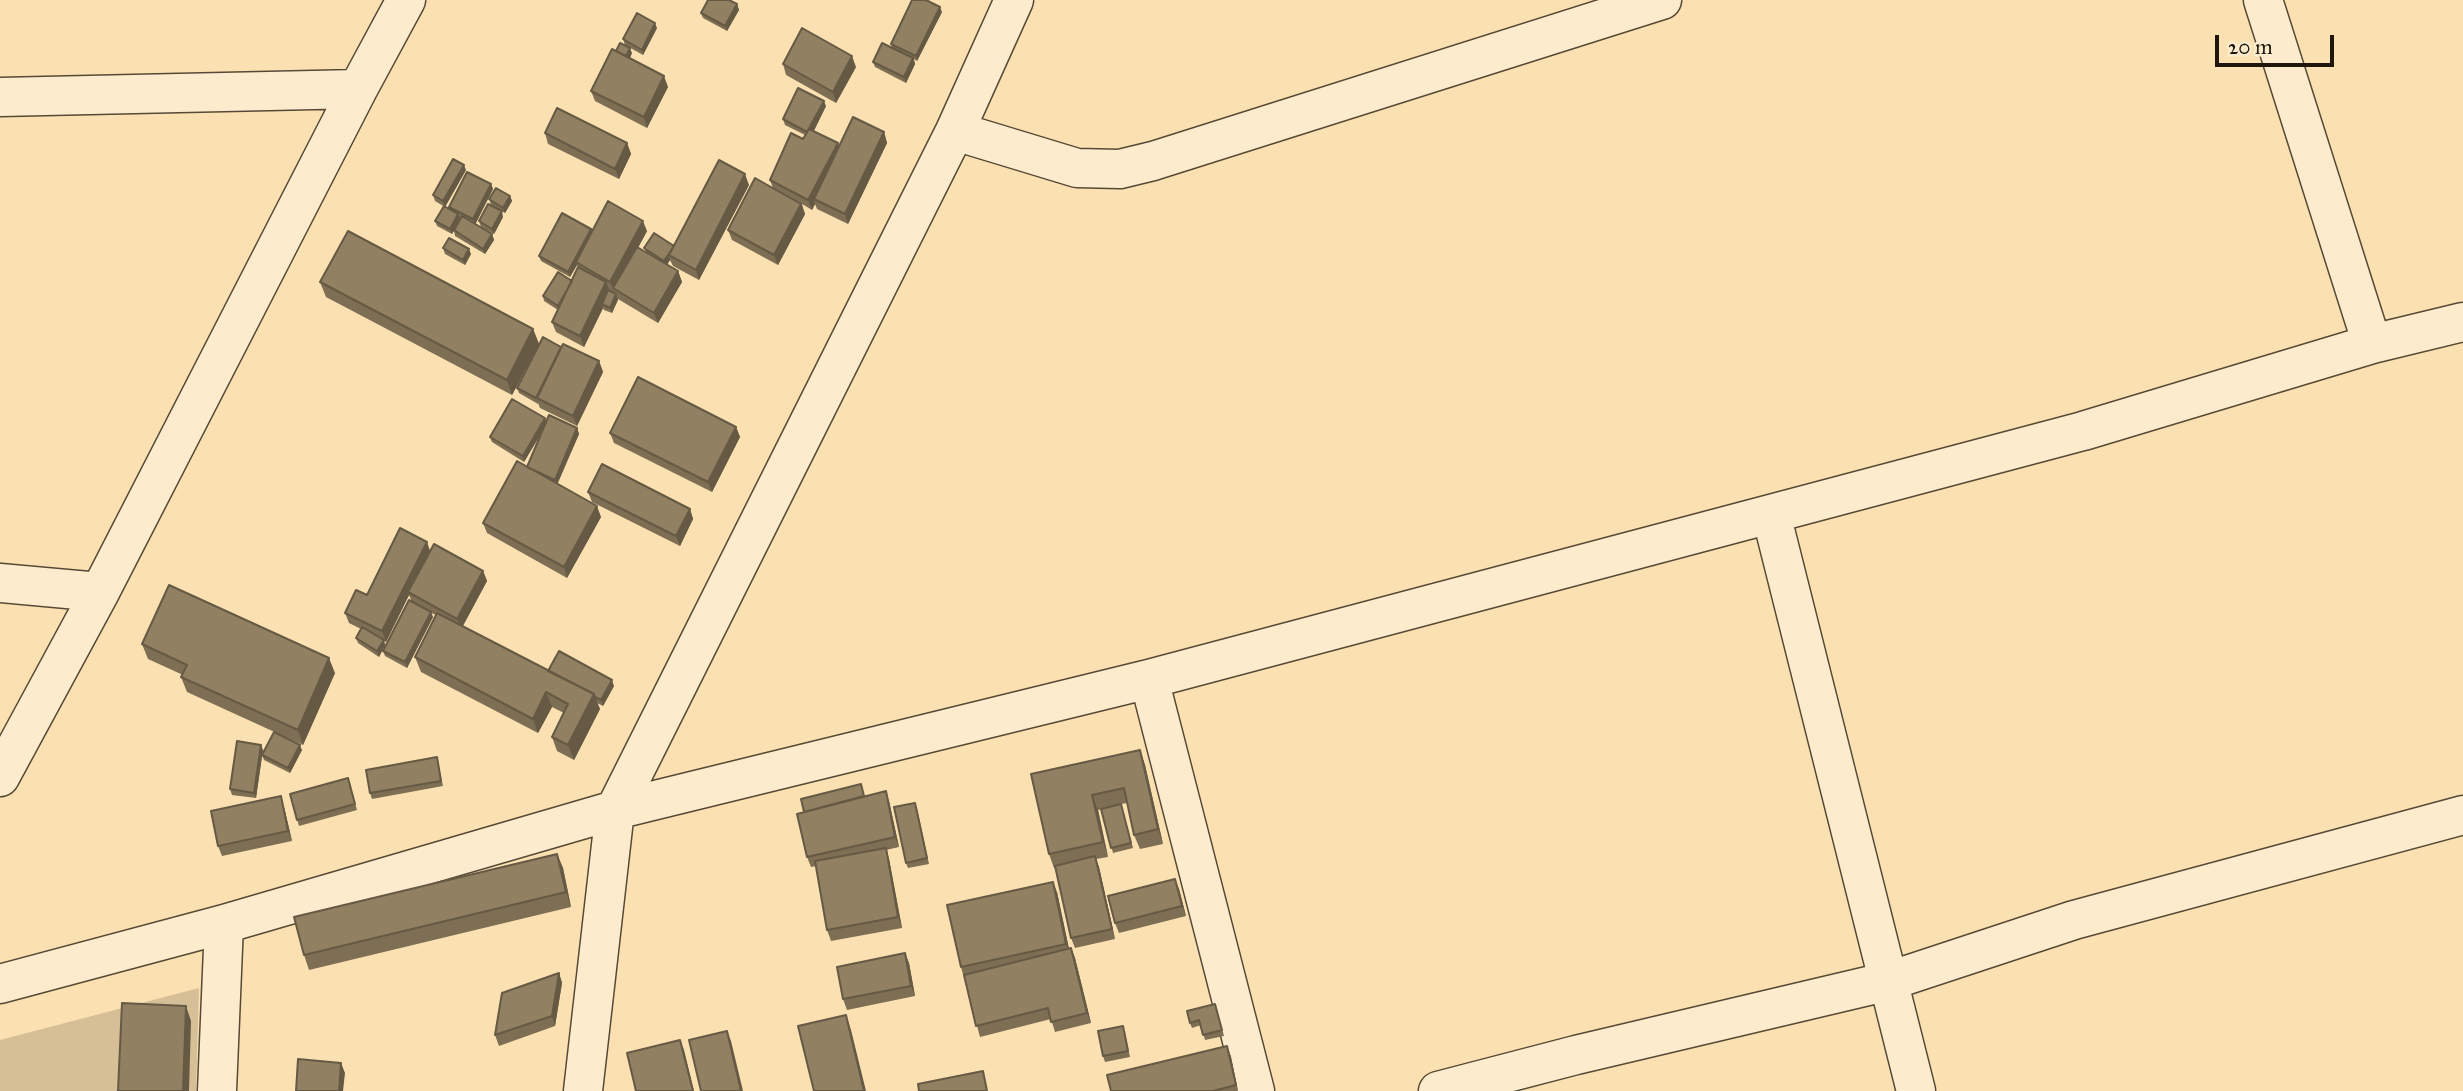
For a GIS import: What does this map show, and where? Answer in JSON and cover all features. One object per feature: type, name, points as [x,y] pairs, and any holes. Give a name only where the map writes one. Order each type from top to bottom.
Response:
[{"type":"street","points":[[0,777],[100,592],[406,0]]},
{"type":"street","points":[[583,1091],[615,810],[955,131],[1014,0]]},
{"type":"street","points":[[955,131],[1077,168],[1120,169],[1153,161],[1662,0]]},
{"type":"street","points":[[2263,0],[2372,344]]},
{"type":"street","points":[[0,97],[358,89]]},
{"type":"street","points":[[0,984],[224,924],[615,810],[1149,679],[2083,431],[2372,344],[2463,322]]},
{"type":"street","points":[[1771,514],[1916,1091]]},
{"type":"street","points":[[0,583],[100,592]]},
{"type":"street","points":[[1149,679],[1255,1091]]},
{"type":"street","points":[[1438,1091],[1576,1055],[1889,982],[2074,920],[2463,814]]},
{"type":"street","points":[[218,1091],[224,924]]},
{"type":"shaded area","points":[[199,988],[196,1091],[0,1091],[0,1040]]},
{"type":"building","points":[[708,0],[729,0],[737,4],[725,26],[701,13]]},
{"type":"building","points":[[912,0],[926,0],[940,7],[916,56],[891,44]]},
{"type":"building","points":[[637,13],[655,23],[642,50],[623,39]]},
{"type":"building","points":[[802,28],[852,56],[833,92],[783,64]]},
{"type":"building","points":[[620,43],[630,48],[626,56],[616,51]]},
{"type":"building","points":[[882,43],[913,58],[904,77],[873,62]]},
{"type":"building","points":[[612,49],[664,76],[644,117],[591,91]]},
{"type":"building","points":[[798,88],[824,101],[807,132],[783,119]]},
{"type":"building","points":[[557,108],[627,143],[615,169],[545,133]]},
{"type":"building","points":[[853,117],[884,132],[845,214],[814,199]]},
{"type":"building","points":[[809,129],[838,143],[808,200],[770,180],[791,133],[803,139]]},
{"type":"building","points":[[453,159],[464,165],[443,201],[433,195]]},
{"type":"building","points":[[719,160],[745,174],[696,270],[669,255]]},
{"type":"building","points":[[467,172],[491,184],[473,219],[449,207]]},
{"type":"building","points":[[755,178],[801,204],[774,255],[728,230]]},
{"type":"building","points":[[496,188],[510,196],[503,208],[489,199]]},
{"type":"building","points":[[608,201],[643,221],[610,282],[576,262]]},
{"type":"building","points":[[488,204],[502,211],[492,229],[479,221]]},
{"type":"building","points":[[444,206],[458,214],[450,229],[435,221]]},
{"type":"building","points":[[562,213],[591,229],[568,272],[539,256]]},
{"type":"building","points":[[462,216],[492,234],[483,249],[454,230]]},
{"type":"building","points":[[348,231],[533,329],[507,380],[320,282]]},
{"type":"building","points":[[654,233],[674,246],[664,261],[644,248]]},
{"type":"building","points":[[449,238],[469,249],[463,260],[443,248]]},
{"type":"building","points":[[637,247],[678,271],[654,313],[613,288]]},
{"type":"building","points":[[578,267],[606,282],[580,336],[552,322]]},
{"type":"building","points":[[558,272],[572,281],[558,306],[543,296]]},
{"type":"building","points":[[608,290],[616,294],[610,308],[602,304]]},
{"type":"building","points":[[543,337],[561,347],[536,398],[517,388]]},
{"type":"building","points":[[563,344],[599,361],[573,416],[537,398]]},
{"type":"building","points":[[638,377],[736,427],[708,482],[610,433]]},
{"type":"building","points":[[512,399],[545,418],[523,456],[490,437]]},
{"type":"building","points":[[549,415],[577,428],[555,480],[527,467]]},
{"type":"building","points":[[517,461],[597,506],[564,567],[483,523]]},
{"type":"building","points":[[602,464],[690,509],[676,536],[588,492]]},
{"type":"building","points":[[400,528],[427,542],[382,631],[345,613],[356,590],[367,595]]},
{"type":"building","points":[[434,544],[483,571],[457,619],[408,592]]},
{"type":"building","points":[[169,585],[329,658],[298,730],[181,677],[187,665],[142,644]]},
{"type":"building","points":[[409,600],[431,612],[405,662],[383,651]]},
{"type":"building","points":[[437,613],[594,694],[568,745],[552,737],[568,704],[546,692],[533,719],[415,657]]},
{"type":"building","points":[[362,627],[384,640],[377,651],[356,638]]},
{"type":"building","points":[[559,651],[612,680],[601,700],[548,671]]},
{"type":"building","points":[[274,732],[300,745],[288,768],[262,755]]},
{"type":"building","points":[[237,741],[261,745],[254,793],[230,789]]},
{"type":"building","points":[[1140,750],[1158,829],[1134,835],[1124,788],[1092,795],[1103,842],[1049,854],[1031,774]]},
{"type":"building","points":[[437,757],[441,781],[370,793],[366,770]]},
{"type":"building","points":[[348,778],[355,804],[297,820],[290,794]]},
{"type":"building","points":[[861,784],[864,796],[804,812],[801,799]]},
{"type":"building","points":[[886,791],[895,837],[807,857],[797,814]]},
{"type":"building","points":[[281,796],[288,831],[218,846],[211,811]]},
{"type":"building","points":[[915,803],[927,858],[906,863],[894,807]]},
{"type":"building","points":[[1121,804],[1131,843],[1111,848],[1101,809]]},
{"type":"building","points":[[886,848],[898,917],[827,930],[815,861]]},
{"type":"building","points":[[557,854],[566,892],[304,955],[294,917]]},
{"type":"building","points":[[1095,856],[1112,929],[1071,938],[1055,866]]},
{"type":"building","points":[[1175,879],[1182,906],[1115,923],[1108,896]]},
{"type":"building","points":[[1053,882],[1066,944],[961,967],[947,905]]},
{"type":"building","points":[[1071,948],[1087,1013],[1051,1022],[1048,1008],[976,1026],[964,975]]},
{"type":"building","points":[[905,953],[911,986],[843,999],[837,967]]},
{"type":"building","points":[[559,973],[552,1016],[495,1035],[502,993]]},
{"type":"building","points":[[122,1003],[186,1006],[183,1091],[118,1091]]},
{"type":"building","points":[[1215,1004],[1222,1030],[1203,1035],[1199,1020],[1190,1023],[1187,1011]]},
{"type":"building","points":[[846,1015],[864,1091],[814,1091],[798,1026]]},
{"type":"building","points":[[1123,1026],[1128,1051],[1103,1056],[1098,1031]]},
{"type":"building","points":[[727,1031],[741,1091],[701,1091],[689,1040]]},
{"type":"building","points":[[680,1040],[693,1091],[636,1091],[627,1053]]},
{"type":"building","points":[[1227,1046],[1236,1085],[1213,1091],[1111,1091],[1107,1075]]},
{"type":"building","points":[[298,1059],[341,1063],[339,1091],[296,1091]]},
{"type":"building","points":[[983,1071],[987,1091],[919,1091],[918,1084]]}]
